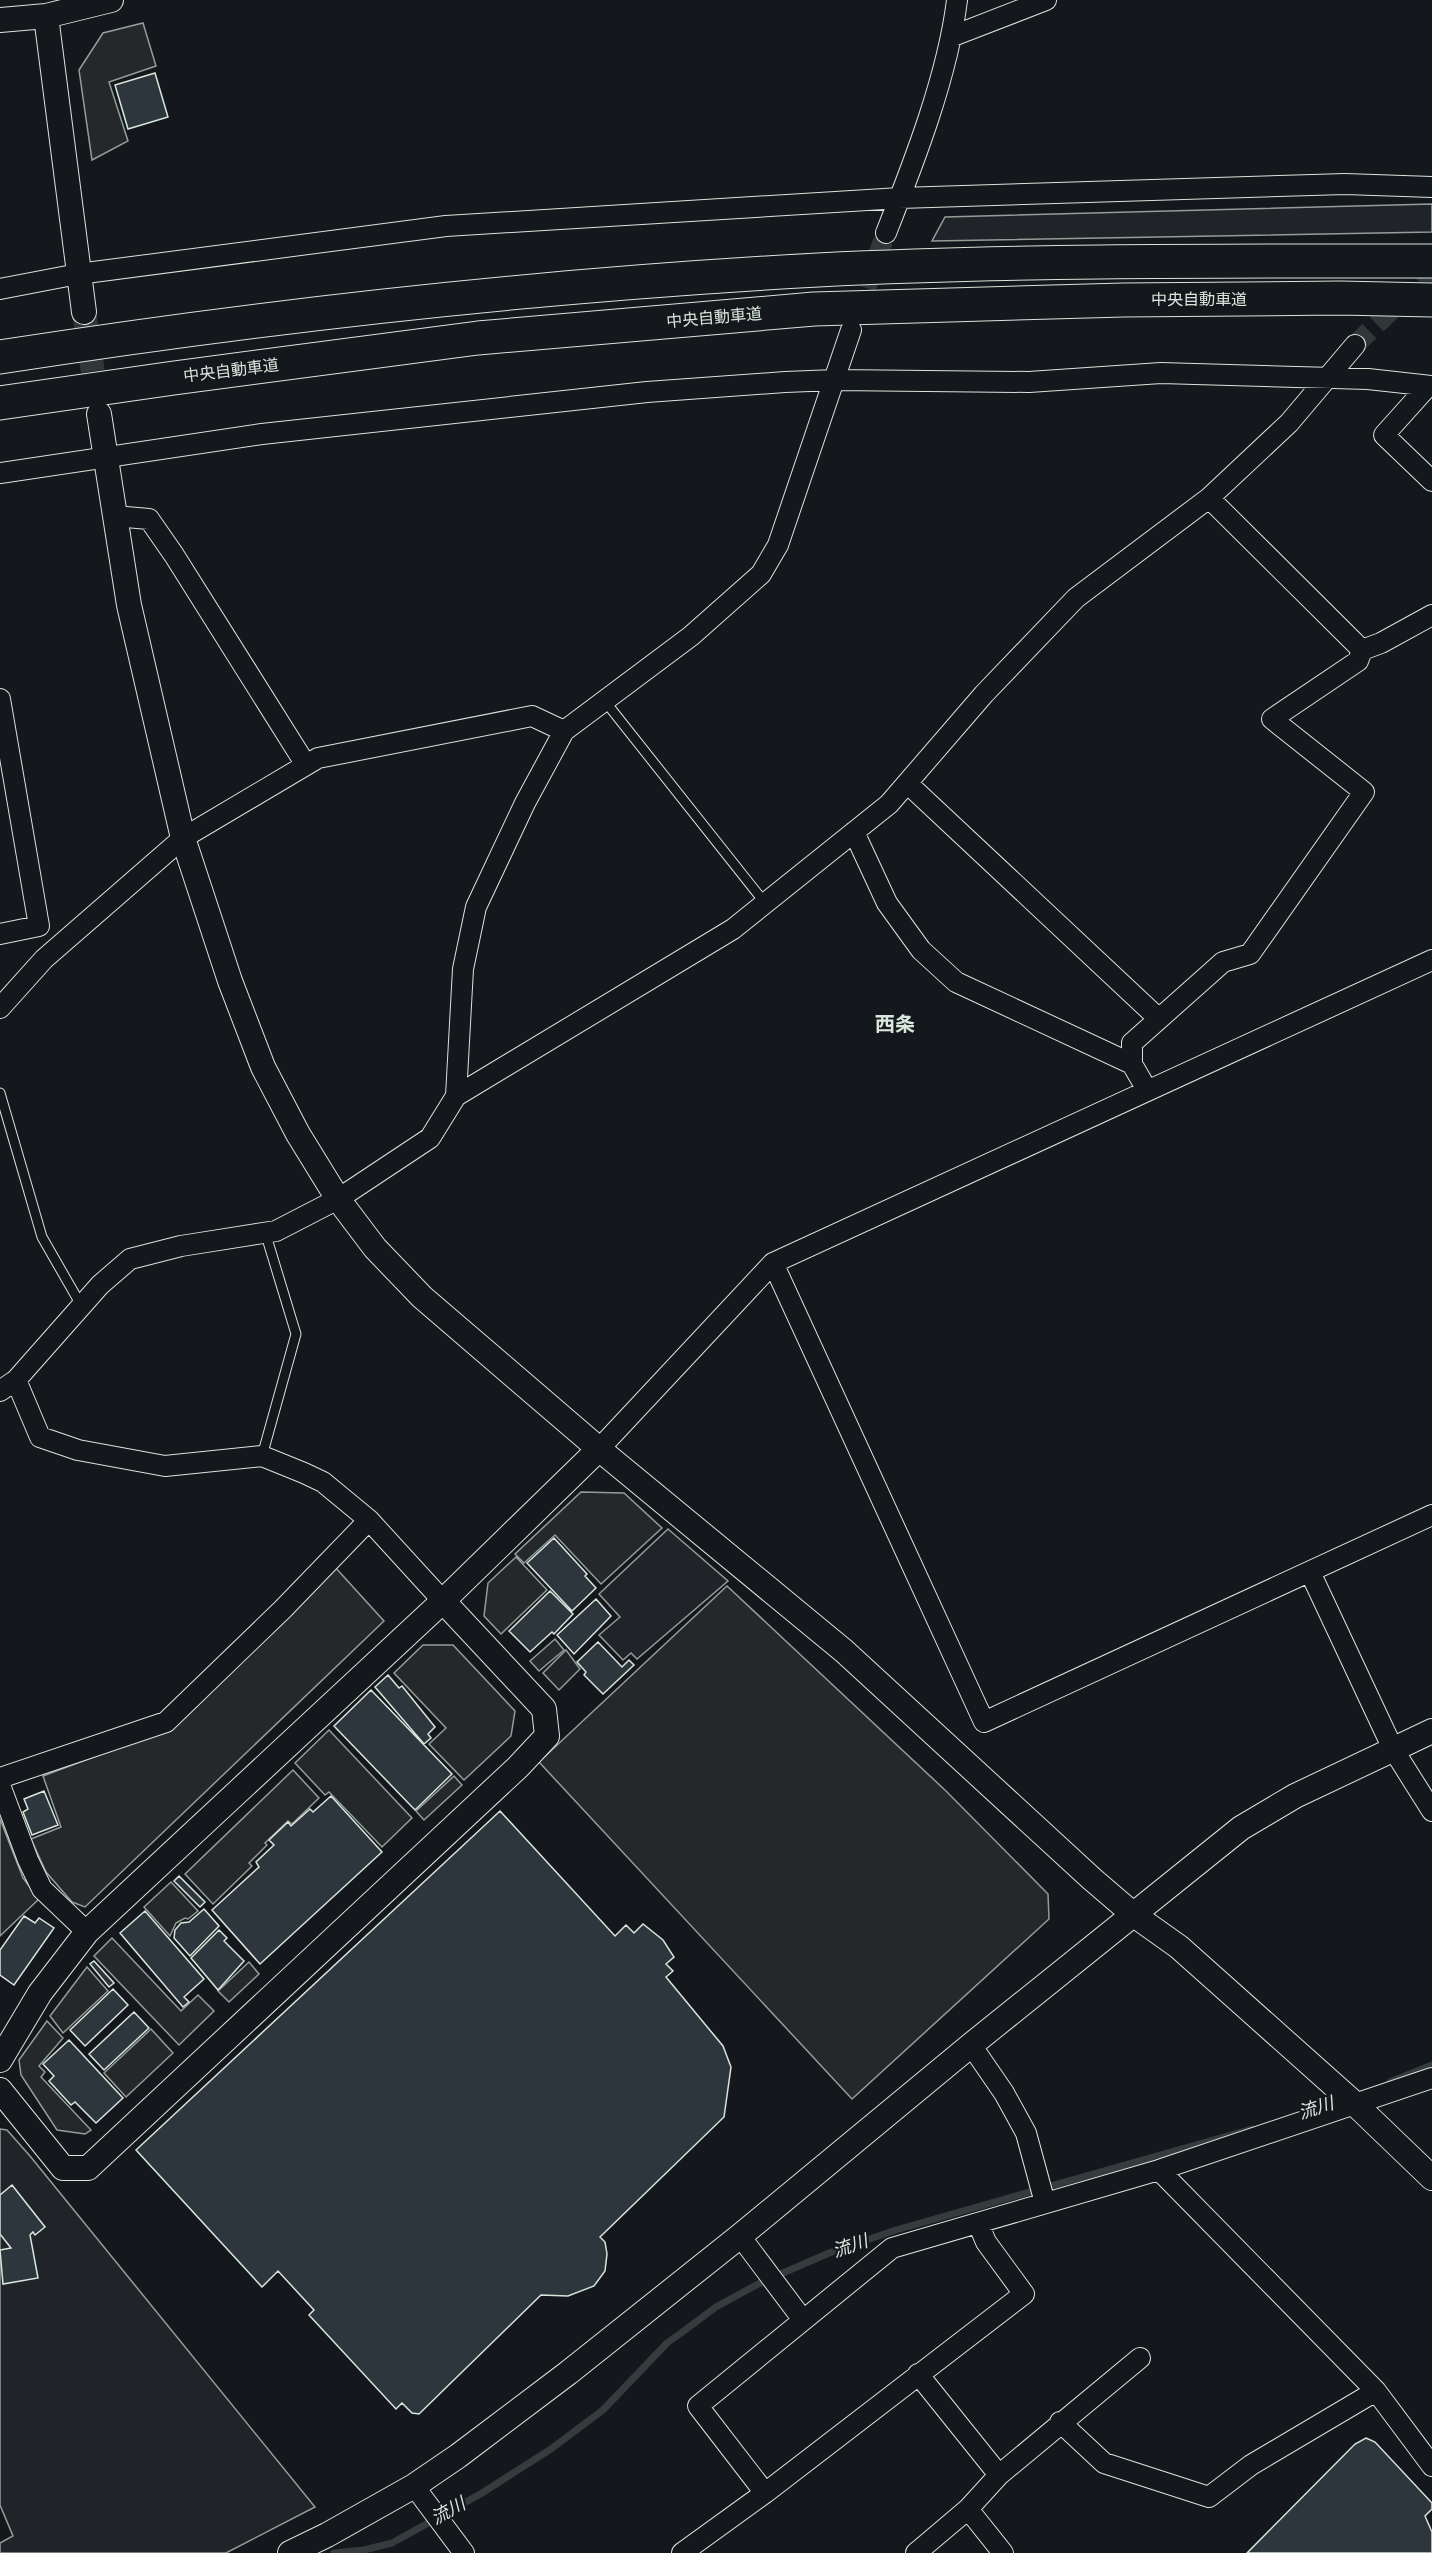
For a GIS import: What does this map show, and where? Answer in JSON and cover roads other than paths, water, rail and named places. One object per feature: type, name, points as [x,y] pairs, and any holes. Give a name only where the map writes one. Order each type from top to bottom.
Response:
[{"type":"highway","points":[[0,357],[168,331],[474,295],[804,271],[1126,261],[1432,261]]},
{"type":"highway","name":"中央自動車道","points":[[0,404],[477,338],[814,309],[932,304],[1317,298],[1432,300]]},
{"type":"highway","points":[[932,304],[981,317],[1253,313],[1432,319]]},
{"type":"street","points":[[0,20],[46,16],[111,0]]},
{"type":"street","points":[[886,233],[900,198],[953,36],[957,0]]},
{"type":"street","points":[[953,36],[1046,0]]},
{"type":"street","points":[[46,16],[84,312]]},
{"type":"street","points":[[0,289],[78,274],[446,226],[900,198],[1345,184],[1432,187]]},
{"type":"street","points":[[456,1095],[463,969],[476,907],[525,803],[564,731],[691,636],[761,574],[778,545],[851,330]]},
{"type":"street","points":[[0,2090],[63,2168],[88,2168],[518,1767],[547,1736],[544,1708],[369,1520],[323,1482],[262,1456],[165,1466],[78,1450],[40,1437],[8,1385],[100,1285],[130,1259],[181,1246],[276,1231],[338,1199],[430,1138],[456,1095],[733,929],[889,804],[984,694],[1076,598],[1209,498],[1289,423],[1355,345]]},
{"type":"street","points":[[0,473],[262,434],[635,393],[835,380],[1029,382],[1161,373],[1368,379],[1430,386]]},
{"type":"street","points":[[1430,386],[1384,435],[1432,481]]},
{"type":"street","points":[[99,414],[129,605],[148,696],[183,838],[230,981],[263,1067],[298,1134],[338,1199],[375,1248],[422,1297],[599,1449],[844,1651],[1092,1879],[1134,1915],[1179,1947],[1355,2104],[1432,2178]]},
{"type":"street","points":[[1209,498],[1362,650]]},
{"type":"street","points":[[114,516],[149,519],[306,765]]},
{"type":"street","points":[[1147,1090],[1132,1064],[1132,1043],[1224,962],[1250,954],[1364,792],[1272,719],[1358,661],[1362,650],[1381,643],[1432,615]]},
{"type":"street","points":[[0,699],[39,926],[0,934]]},
{"type":"street","points":[[0,1008],[44,959],[183,838],[318,758],[532,716],[564,731]]},
{"type":"street","points":[[907,783],[1158,1018]]},
{"type":"street","points":[[854,832],[887,903],[921,950],[956,982],[1132,1064]]},
{"type":"street","points":[[0,2060],[40,1993],[87,1932],[443,1601],[599,1449],[773,1263],[1432,960]]},
{"type":"street","points":[[773,1263],[984,1722],[1432,1515]]},
{"type":"street","points":[[0,1778],[166,1722],[283,1609],[369,1520]]},
{"type":"street","points":[[1310,1572],[1393,1749],[1432,1811]]},
{"type":"street","points":[[290,2553],[414,2486],[458,2456],[568,2373],[1241,1828],[1295,1796],[1432,1731]]},
{"type":"street","points":[[0,1785],[28,1860],[42,1889],[87,1932]]},
{"type":"street","points":[[971,2045],[1004,2093],[1026,2133],[1045,2203]]},
{"type":"street","points":[[765,2493],[698,2406],[892,2248],[1159,2170],[1432,2078]]},
{"type":"street","points":[[1159,2170],[1376,2391],[1432,2466]]},
{"type":"street","points":[[682,2553],[765,2493],[1024,2294],[986,2242],[978,2223]]},
{"type":"street","points":[[740,2236],[803,2320]]},
{"type":"street","points":[[916,2553],[968,2510],[999,2475],[1060,2422],[1140,2358]]},
{"type":"street","points":[[918,2374],[999,2475]]},
{"type":"street","points":[[1060,2422],[1104,2463],[1209,2498],[1251,2465],[1376,2391]]},
{"type":"street","points":[[414,2486],[464,2553]]},
{"type":"street","points":[[968,2510],[1003,2553]]},
{"type":"lane","points":[[604,700],[765,903]]},
{"type":"lane","points":[[0,1093],[42,1237],[81,1305]]},
{"type":"lane","points":[[262,1456],[296,1334],[265,1232]]},
{"type":"waterway","name":"流川","points":[[1390,2082],[1432,2065]]},
{"type":"waterway","name":"流川","points":[[334,2553],[364,2550],[392,2543],[482,2493],[551,2449],[603,2410],[667,2343],[716,2307],[760,2283],[829,2253],[896,2230],[1252,2129]]},
{"type":"tunnel","points":[[856,316],[886,233]]},
{"type":"tunnel","points":[[1355,345],[1432,271]]},
{"type":"tunnel","points":[[84,312],[98,406]]},
{"type":"district","name":"西条","points":[[895,1024]]}]
